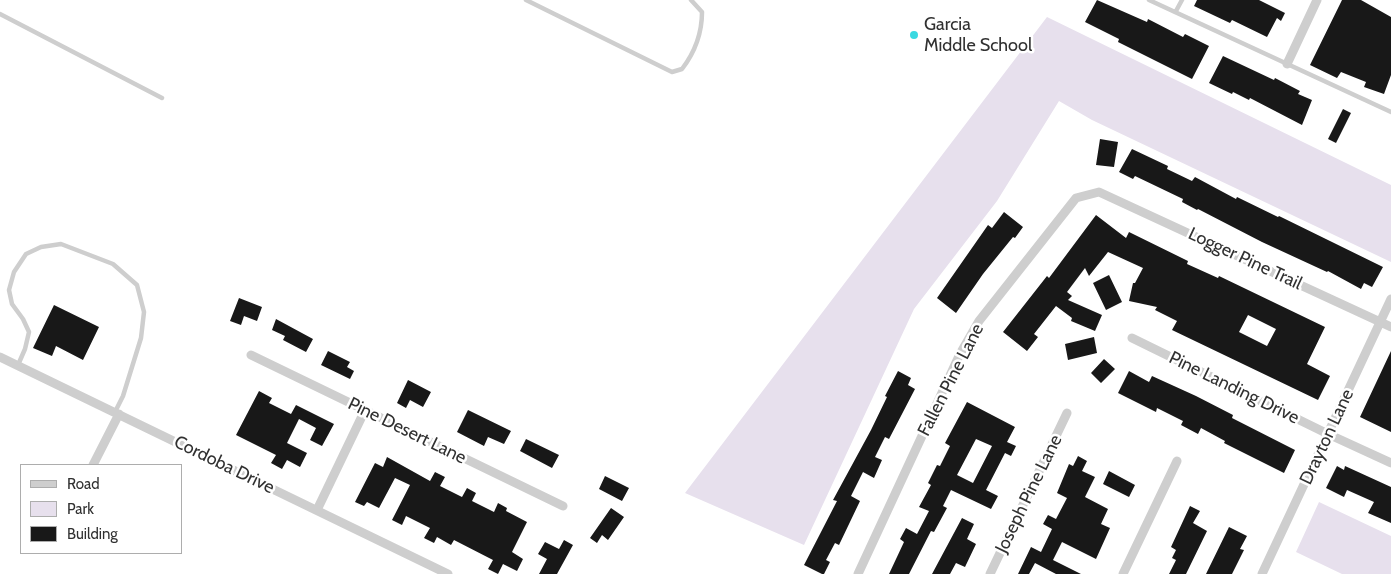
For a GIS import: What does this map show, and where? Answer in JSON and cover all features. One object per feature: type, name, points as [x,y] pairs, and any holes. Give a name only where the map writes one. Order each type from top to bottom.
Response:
[{"type":"street","points":[[1287,64],[1317,0]]},
{"type":"street","name":"Logger Pine Trail","points":[[1098,192],[1391,327]]},
{"type":"street","name":"Fallen Pine Lane","points":[[858,574],[960,354],[979,321],[1076,198],[1098,192]]},
{"type":"street","name":"Drayton Lane","points":[[1262,574],[1391,299]]},
{"type":"street","name":"Pine Landing Drive","points":[[1132,338],[1391,464]]},
{"type":"street","name":"Pine Desert Lane","points":[[252,355],[563,506]]},
{"type":"street","name":"Cordoba Drive","points":[[0,357],[448,574]]},
{"type":"street","points":[[317,510],[365,410]]},
{"type":"street","points":[[93,464],[117,413]]},
{"type":"street","name":"Joseph Pine Lane","points":[[990,574],[1067,413]]},
{"type":"street","points":[[1123,574],[1177,461]]},
{"type":"lane","points":[[526,0],[672,72],[682,69],[689,60],[698,41],[702,25],[702,12],[691,0]]},
{"type":"lane","points":[[1149,0],[1391,112]]},
{"type":"lane","points":[[1176,11],[1182,0]]},
{"type":"lane","points":[[0,14],[162,98]]},
{"type":"lane","points":[[18,366],[29,332],[23,319],[12,304],[9,290],[14,272],[26,254],[41,247],[61,244],[113,264],[137,285],[144,312],[141,338],[117,413]]},
{"type":"green space","points":[[1047,17],[1391,185],[1391,262],[1092,120],[1059,101],[997,201],[914,309],[804,545],[685,493]]},
{"type":"green space","points":[[1319,502],[1391,536],[1391,574],[1342,574],[1296,552]]},
{"type":"building","points":[[1097,0],[1147,22],[1148,19],[1183,37],[1185,34],[1209,46],[1192,79],[1118,42],[1119,39],[1085,22]]},
{"type":"building","points":[[1197,0],[1259,0],[1285,13],[1281,21],[1277,18],[1267,37],[1232,20],[1230,23],[1194,6]]},
{"type":"building","points":[[1342,0],[1361,0],[1391,17],[1391,75],[1384,94],[1364,87],[1366,82],[1341,72],[1337,78],[1310,65]]},
{"type":"building","points":[[1223,56],[1274,80],[1275,78],[1300,91],[1298,94],[1312,100],[1302,125],[1250,98],[1249,100],[1233,92],[1232,94],[1209,83]]},
{"type":"building","points":[[1343,109],[1351,113],[1336,143],[1328,139]]},
{"type":"building","points":[[1100,139],[1118,142],[1114,167],[1096,165]]},
{"type":"building","points":[[1132,149],[1168,166],[1167,169],[1192,181],[1195,177],[1236,199],[1237,197],[1279,216],[1383,267],[1372,287],[1364,283],[1361,289],[1328,271],[1262,242],[1197,210],[1182,202],[1183,199],[1135,176],[1133,179],[1119,172]]},
{"type":"building","points":[[1004,212],[1023,227],[983,274],[956,313],[937,298],[988,225],[992,228]]},
{"type":"building","points":[[1096,215],[1126,238],[1129,232],[1188,261],[1187,264],[1218,278],[1219,276],[1325,327],[1307,364],[1330,376],[1318,400],[1172,330],[1177,321],[1155,310],[1157,307],[1129,301],[1133,283],[1135,283],[1143,268],[1108,252],[1089,276],[1085,268],[1067,292],[1072,296],[1068,300],[1102,315],[1095,331],[1071,321],[1072,318],[1056,306],[1034,334],[1038,337],[1027,351],[1003,332],[1047,276],[1049,278]],"holes":[[[1248,315],[1276,329],[1267,346],[1239,332]]]},
{"type":"building","points":[[1109,275],[1122,302],[1106,310],[1093,283]]},
{"type":"building","points":[[239,298],[262,307],[257,321],[244,316],[241,325],[230,321]]},
{"type":"building","points":[[54,305],[99,327],[83,360],[56,346],[52,356],[33,348]]},
{"type":"building","points":[[276,319],[313,339],[306,352],[283,340],[285,336],[272,330]]},
{"type":"building","points":[[1094,337],[1097,353],[1068,360],[1065,344]]},
{"type":"building","points":[[328,351],[350,362],[347,367],[354,371],[350,379],[321,365]]},
{"type":"building","points":[[1391,351],[1391,432],[1360,417]]},
{"type":"building","points":[[1104,359],[1115,369],[1101,383],[1091,373]]},
{"type":"building","points":[[898,371],[911,378],[908,385],[915,389],[889,439],[885,437],[875,457],[882,460],[874,478],[863,472],[851,496],[860,501],[839,545],[835,543],[826,560],[830,562],[824,574],[822,574],[804,565],[837,501],[833,500],[871,430]]},
{"type":"building","points":[[1129,371],[1149,382],[1152,376],[1196,396],[1233,415],[1232,418],[1295,450],[1284,473],[1224,443],[1225,441],[1201,428],[1198,434],[1181,425],[1183,421],[1157,408],[1156,412],[1118,393]]},
{"type":"building","points":[[408,380],[431,392],[423,407],[410,400],[406,408],[397,403]]},
{"type":"building","points":[[259,391],[272,398],[269,403],[291,414],[296,405],[334,424],[322,446],[310,440],[316,428],[299,419],[287,443],[307,453],[300,467],[287,460],[282,469],[271,463],[276,455],[236,435]]},
{"type":"building","points":[[967,402],[1015,427],[1007,442],[1016,446],[1011,456],[1005,453],[986,490],[998,496],[991,509],[951,490],[943,506],[947,508],[934,532],[931,531],[909,574],[889,574],[904,542],[900,539],[906,528],[917,534],[929,511],[919,507],[931,485],[928,483],[937,465],[940,466],[950,446],[945,443]],"holes":[[[976,439],[992,446],[973,483],[957,475]]]},
{"type":"building","points":[[468,410],[511,431],[504,444],[488,437],[484,446],[457,432]]},
{"type":"building","points":[[526,439],[559,455],[552,468],[520,451]]},
{"type":"building","points":[[1078,456],[1087,461],[1082,471],[1095,477],[1085,497],[1108,509],[1101,524],[1110,528],[1096,559],[1062,542],[1053,560],[1081,574],[1056,574],[1035,563],[1029,574],[1018,574],[1031,547],[1041,552],[1052,529],[1043,524],[1048,515],[1056,519],[1067,498],[1057,493],[1069,464],[1073,466]]},
{"type":"building","points":[[387,457],[430,481],[435,472],[445,477],[440,486],[462,497],[467,488],[476,493],[472,501],[494,512],[498,503],[507,508],[506,511],[527,522],[512,552],[523,559],[517,571],[503,564],[498,574],[488,569],[493,560],[454,540],[451,545],[437,537],[434,543],[424,538],[430,528],[406,516],[402,525],[392,520],[410,485],[395,478],[379,508],[367,502],[364,506],[355,502],[375,463],[383,467]]},
{"type":"building","points":[[1337,466],[1344,470],[1345,466],[1391,487],[1391,523],[1368,513],[1374,502],[1347,490],[1344,497],[1326,488]]},
{"type":"building","points":[[1109,471],[1135,485],[1129,497],[1103,484]]},
{"type":"building","points":[[605,476],[629,488],[622,501],[599,489]]},
{"type":"building","points":[[1190,506],[1200,511],[1193,523],[1207,531],[1186,574],[1169,574],[1176,560],[1172,558],[1176,550],[1171,547]]},
{"type":"building","points":[[611,508],[624,517],[608,540],[602,535],[597,543],[590,538]]},
{"type":"building","points":[[962,518],[974,524],[967,539],[976,544],[965,567],[956,563],[950,574],[932,574]]},
{"type":"building","points":[[1229,527],[1247,536],[1240,549],[1244,550],[1232,574],[1206,574]]},
{"type":"building","points":[[564,540],[573,545],[557,574],[539,574],[547,559],[538,554],[545,542],[559,549]]},
{"type":"place","name":"Garcia Middle School","points":[[914,35]]}]
